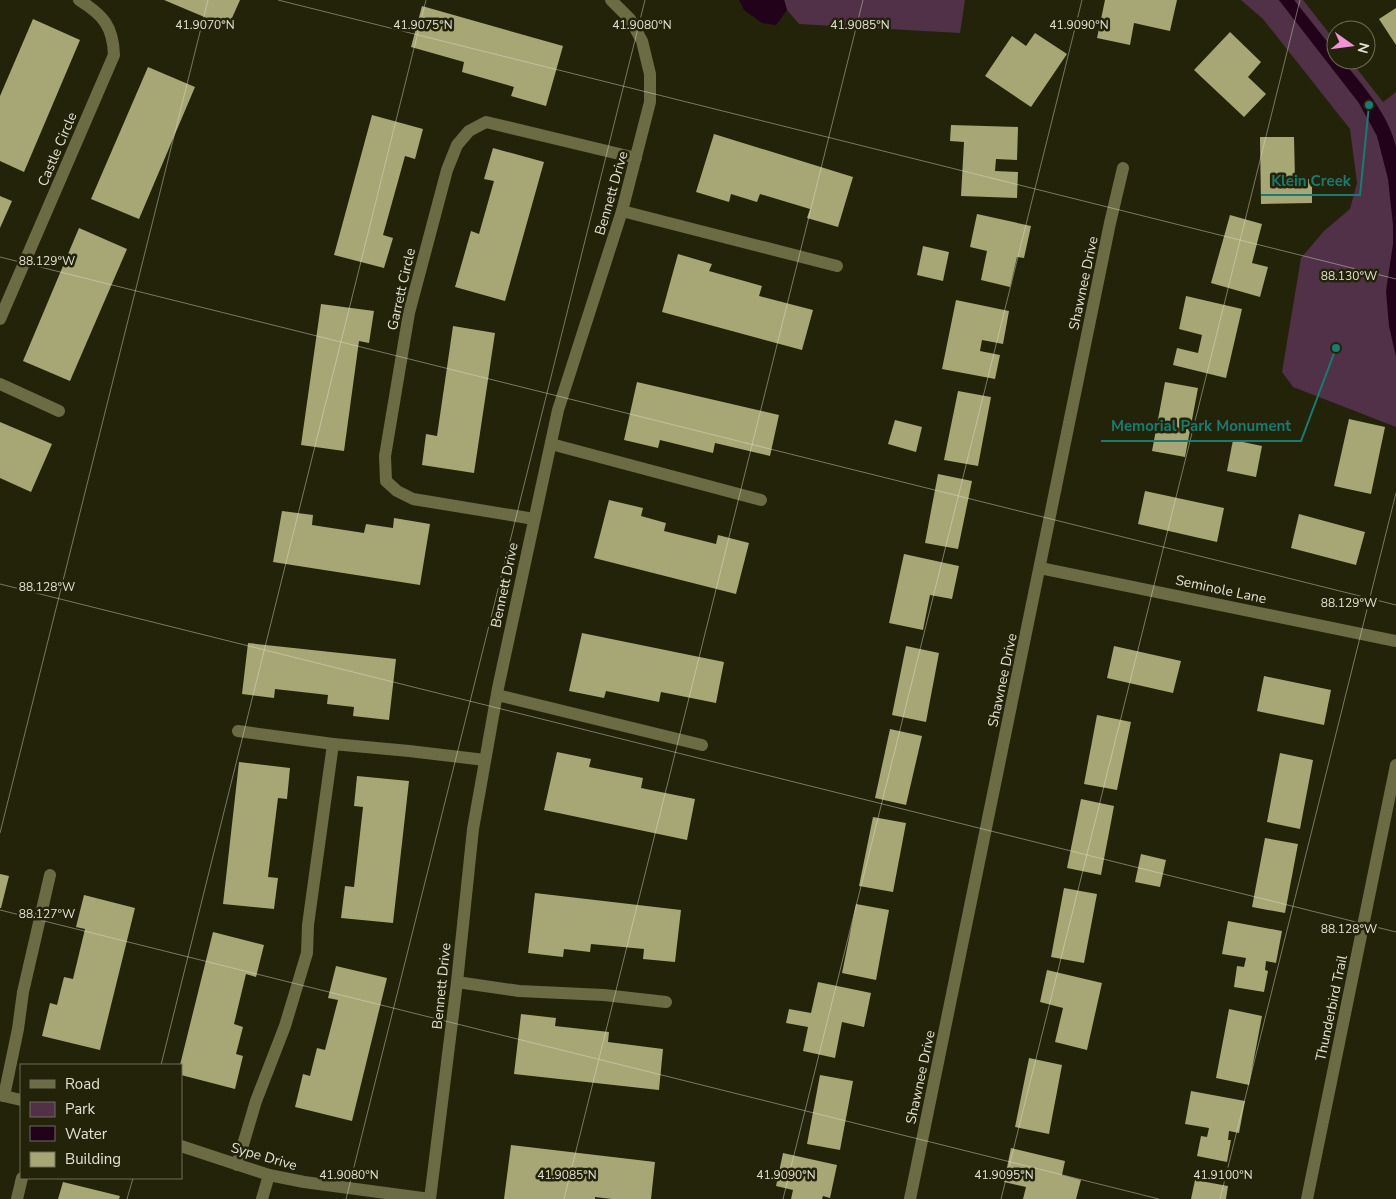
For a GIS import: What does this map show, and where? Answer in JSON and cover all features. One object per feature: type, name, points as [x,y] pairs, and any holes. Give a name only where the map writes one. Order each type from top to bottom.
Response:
[{"type":"street","name":"Castle Circle","points":[[0,318],[114,55],[114,43],[108,26],[97,12],[79,0]]},
{"type":"street","name":"Bennett Drive","points":[[430,1199],[457,982],[472,830],[497,695],[558,410],[622,211],[650,102],[650,74],[642,41],[630,19],[610,0]]},
{"type":"street","name":"Garrett Circle","points":[[534,519],[413,499],[397,491],[386,481],[385,456],[408,313],[447,170],[457,145],[469,131],[486,122],[636,158]]},
{"type":"street","name":"Shawnee Drive","points":[[910,1199],[1110,223],[1123,168]]},
{"type":"street","points":[[622,211],[837,266]]},
{"type":"street","points":[[0,384],[59,410]]},
{"type":"street","points":[[551,444],[761,500]]},
{"type":"street","name":"Seminole Lane","points":[[1040,568],[1396,640]]},
{"type":"street","points":[[497,695],[702,745]]},
{"type":"street","points":[[238,731],[333,744],[484,760]]},
{"type":"street","points":[[237,1164],[256,1101],[285,1026],[307,953],[310,916],[333,744]]},
{"type":"street","name":"Thunderbird Trail","points":[[1307,1199],[1396,765]]},
{"type":"street","points":[[20,1100],[2,1095],[18,1029],[23,992],[50,875]]},
{"type":"street","points":[[457,982],[519,991],[604,995],[666,1002]]},
{"type":"street","name":"Sype Drive","points":[[182,1146],[269,1175],[304,1182],[430,1199]]},
{"type":"street","points":[[262,1199],[269,1175]]},
{"type":"street","points":[[17,1199],[22,1179]]},
{"type":"green space","points":[[784,0],[965,0],[960,33],[799,24],[787,10]]},
{"type":"green space","points":[[1241,0],[1279,0],[1326,61],[1326,70],[1333,70],[1359,103],[1366,116],[1377,106],[1350,70],[1358,70],[1383,102],[1396,92],[1396,427],[1293,387],[1282,372],[1301,258],[1324,231],[1350,209],[1357,183],[1350,129],[1263,19]]},
{"type":"green space","points":[[1294,0],[1303,0],[1326,29],[1326,40]]},
{"type":"water","points":[[739,0],[784,0],[787,10],[776,25],[762,23],[744,10]]},
{"type":"water","points":[[1279,0],[1294,0],[1326,40],[1326,61]]},
{"type":"water","points":[[1333,70],[1350,70],[1381,111],[1396,147],[1396,357],[1389,326],[1386,291],[1393,244],[1388,179],[1377,136],[1359,103]]},
{"type":"building","points":[[164,0],[240,0],[228,27]]},
{"type":"building","points":[[1105,0],[1177,0],[1170,31],[1134,23],[1130,45],[1097,38]]},
{"type":"building","points":[[422,6],[563,46],[546,106],[511,96],[514,87],[462,72],[464,62],[411,47]]},
{"type":"building","points":[[1396,8],[1396,45],[1379,19]]},
{"type":"building","points":[[33,19],[80,40],[24,172],[0,161],[0,96]]},
{"type":"building","points":[[1230,32],[1261,62],[1248,77],[1266,94],[1244,117],[1194,70]]},
{"type":"building","points":[[1035,33],[1067,54],[1031,107],[985,76],[1012,36],[1026,46]]},
{"type":"building","points":[[148,67],[195,87],[139,219],[91,199]]},
{"type":"building","points":[[372,115],[423,129],[415,159],[405,156],[383,235],[393,238],[384,268],[334,255]]},
{"type":"building","points":[[951,125],[1018,127],[1017,160],[996,159],[995,171],[1018,172],[1017,198],[961,196],[964,142],[950,141]]},
{"type":"building","points":[[714,134],[853,177],[838,227],[807,218],[810,209],[760,194],[757,202],[731,194],[729,202],[696,192]]},
{"type":"building","points":[[1260,137],[1294,137],[1295,180],[1312,179],[1312,203],[1261,204]]},
{"type":"building","points":[[493,148],[544,162],[505,301],[455,287],[471,231],[479,234],[494,181],[484,179]]},
{"type":"building","points":[[0,196],[12,201],[0,228]]},
{"type":"building","points":[[977,214],[1031,226],[1024,258],[1017,257],[1010,287],[981,280],[987,251],[970,247]]},
{"type":"building","points":[[1230,215],[1262,224],[1252,263],[1268,267],[1260,297],[1211,283]]},
{"type":"building","points":[[79,228],[127,249],[70,381],[23,361]]},
{"type":"building","points":[[923,246],[949,252],[943,281],[917,275]]},
{"type":"building","points":[[678,254],[712,264],[709,271],[762,286],[759,296],[813,310],[802,350],[662,312]]},
{"type":"building","points":[[1186,296],[1242,309],[1226,378],[1173,365],[1177,348],[1198,353],[1202,335],[1179,329]]},
{"type":"building","points":[[956,300],[1009,311],[1003,344],[982,340],[980,351],[1000,355],[995,379],[942,369]]},
{"type":"building","points":[[321,304],[374,311],[369,343],[359,341],[344,451],[301,445]]},
{"type":"building","points":[[453,326],[495,333],[474,473],[422,465],[426,434],[437,436]]},
{"type":"building","points":[[637,382],[779,415],[770,456],[715,443],[713,453],[660,440],[658,448],[624,440]]},
{"type":"building","points":[[1165,382],[1198,388],[1185,457],[1152,451]]},
{"type":"building","points":[[958,391],[991,397],[978,466],[944,460]]},
{"type":"building","points":[[1349,419],[1385,427],[1371,494],[1334,486]]},
{"type":"building","points":[[895,420],[922,427],[916,452],[888,444]]},
{"type":"building","points":[[0,422],[52,444],[31,492],[0,478]]},
{"type":"building","points":[[1233,440],[1262,446],[1256,477],[1227,471]]},
{"type":"building","points":[[938,474],[972,481],[958,549],[925,543]]},
{"type":"building","points":[[1145,491],[1224,508],[1217,542],[1138,524]]},
{"type":"building","points":[[609,500],[643,508],[641,516],[666,523],[664,531],[716,544],[718,535],[749,543],[736,594],[594,558]]},
{"type":"building","points":[[282,511],[313,515],[312,525],[364,533],[366,524],[393,528],[394,518],[430,524],[420,585],[273,562]]},
{"type":"building","points":[[1299,514],[1365,532],[1356,565],[1291,548]]},
{"type":"building","points":[[904,554],[959,566],[952,599],[930,595],[923,630],[889,623]]},
{"type":"building","points":[[582,633],[724,662],[716,703],[661,692],[659,702],[606,691],[604,698],[569,691]]},
{"type":"building","points":[[248,643],[396,659],[389,720],[353,716],[354,707],[327,704],[328,695],[275,689],[274,698],[242,694]]},
{"type":"building","points":[[906,646],[939,653],[926,722],[892,715]]},
{"type":"building","points":[[1114,646],[1181,661],[1173,693],[1107,678]]},
{"type":"building","points":[[1264,676],[1331,690],[1324,725],[1257,711]]},
{"type":"building","points":[[1097,715],[1131,722],[1117,790],[1084,784]]},
{"type":"building","points":[[890,729],[922,736],[906,805],[875,798]]},
{"type":"building","points":[[557,752],[591,759],[589,767],[643,778],[641,788],[695,799],[687,840],[544,810]]},
{"type":"building","points":[[1280,753],[1313,760],[1300,829],[1267,822]]},
{"type":"building","points":[[239,762],[290,768],[287,799],[278,798],[268,877],[278,878],[274,909],[223,904]]},
{"type":"building","points":[[357,776],[409,781],[393,923],[341,918],[345,886],[354,887],[363,807],[354,806]]},
{"type":"building","points":[[1081,799],[1114,806],[1101,875],[1067,868]]},
{"type":"building","points":[[873,817],[906,823],[893,892],[859,886]]},
{"type":"building","points":[[1265,838],[1298,844],[1285,913],[1252,907]]},
{"type":"building","points":[[1141,854],[1166,860],[1160,887],[1135,882]]},
{"type":"building","points":[[0,874],[9,876],[1,908],[0,908]]},
{"type":"building","points":[[1064,888],[1097,894],[1084,963],[1051,957]]},
{"type":"building","points":[[535,893],[681,910],[675,962],[643,959],[644,949],[591,944],[590,952],[564,949],[563,957],[528,953]]},
{"type":"building","points":[[84,895],[135,908],[100,1050],[42,1036],[50,1003],[57,1005],[64,977],[73,979],[85,929],[76,927]]},
{"type":"building","points":[[856,904],[889,910],[876,980],[842,973]]},
{"type":"building","points":[[1228,921],[1282,931],[1276,963],[1266,961],[1265,970],[1268,971],[1264,992],[1234,987],[1237,966],[1244,967],[1246,958],[1222,954]]},
{"type":"building","points":[[213,932],[264,945],[256,977],[246,974],[234,1024],[243,1027],[236,1054],[243,1056],[235,1089],[182,1075],[182,1064],[180,1064]]},
{"type":"building","points":[[336,966],[387,978],[352,1121],[295,1107],[303,1074],[310,1076],[317,1048],[325,1050],[338,1000],[328,998]]},
{"type":"building","points":[[1047,970],[1102,983],[1087,1050],[1055,1042],[1063,1008],[1040,1002]]},
{"type":"building","points":[[818,982],[871,993],[864,1027],[842,1022],[835,1058],[803,1051],[808,1027],[786,1023],[789,1009],[811,1013]]},
{"type":"building","points":[[1229,1009],[1262,1016],[1249,1085],[1216,1078]]},
{"type":"building","points":[[521,1014],[556,1018],[555,1026],[609,1032],[608,1042],[663,1049],[659,1090],[514,1074]]},
{"type":"building","points":[[1029,1058],[1062,1065],[1049,1134],[1015,1127]]},
{"type":"building","points":[[820,1075],[853,1081],[840,1150],[807,1144]]},
{"type":"building","points":[[1191,1091],[1245,1101],[1239,1133],[1229,1131],[1228,1140],[1231,1140],[1227,1162],[1197,1156],[1201,1136],[1207,1137],[1209,1128],[1185,1124]]},
{"type":"building","points":[[511,1145],[655,1162],[651,1199],[595,1197],[595,1199],[504,1199]]},
{"type":"building","points":[[1011,1148],[1065,1161],[1062,1175],[1081,1180],[1076,1199],[1023,1199],[1026,1187],[1004,1182]]},
{"type":"building","points":[[783,1153],[837,1165],[830,1198],[823,1196],[822,1199],[791,1199],[793,1190],[776,1186]]},
{"type":"building","points":[[1195,1180],[1228,1186],[1226,1199],[1191,1199]]},
{"type":"building","points":[[63,1182],[120,1196],[119,1199],[58,1199]]},
{"type":"place","name":"Klein Creek","points":[[1369,105]]},
{"type":"place","name":"Memorial Park Monument","points":[[1336,348]]}]
